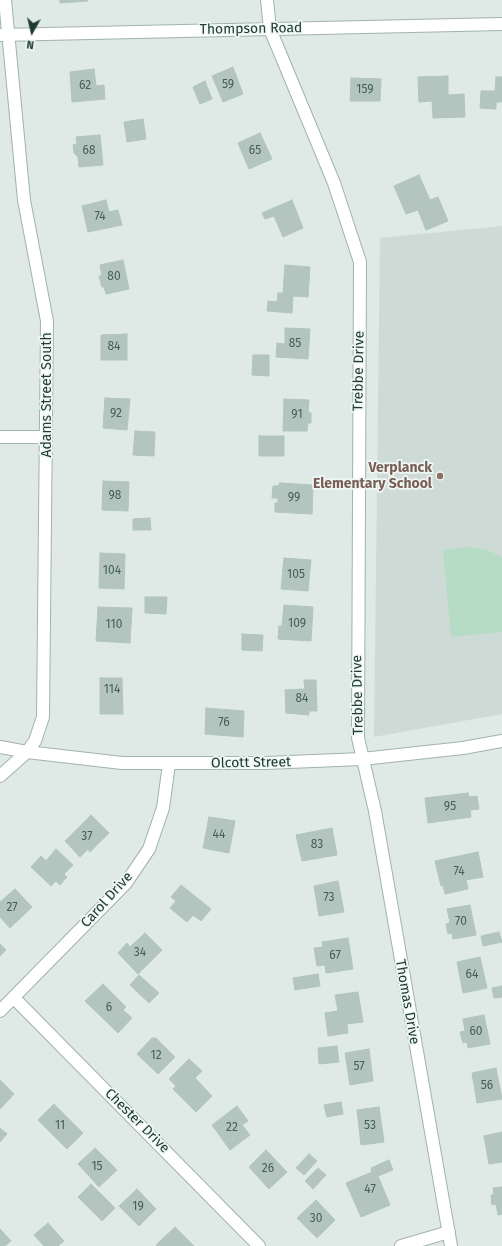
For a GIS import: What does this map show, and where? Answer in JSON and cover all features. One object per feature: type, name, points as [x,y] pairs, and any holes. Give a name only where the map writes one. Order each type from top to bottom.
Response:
[{"type":"street","name":"Adams Street South","points":[[0,776],[27,752],[35,741],[39,729],[43,704],[47,321],[24,200],[4,35],[5,0]]},
{"type":"street","name":"Trebbe Drive","points":[[267,0],[270,29],[334,183],[360,262],[357,720],[358,738],[362,759]]},
{"type":"street","name":"Thompson Road","points":[[4,35],[502,24]]},
{"type":"street","points":[[0,437],[46,438]]},
{"type":"street","name":"Olcott Street","points":[[0,747],[27,752],[122,763],[265,763],[362,759],[463,748],[502,741]]},
{"type":"street","name":"Thomas Drive","points":[[362,759],[367,772],[451,1246]]},
{"type":"street","name":"Carol Drive","points":[[0,1010],[14,998],[126,883],[149,850],[164,808],[169,764]]},
{"type":"street","name":"Chester Drive","points":[[14,998],[259,1246]]},
{"type":"street","points":[[401,1246],[449,1232]]},
{"type":"shaded area","name":"Verplanck Elementary School","points":[[502,226],[502,714],[374,737],[380,238]]},
{"type":"green space","points":[[468,547],[487,550],[502,557],[502,632],[451,637],[443,550]]},
{"type":"building","points":[[60,0],[88,0],[88,1],[60,3]]},
{"type":"building","points":[[233,67],[243,94],[223,102],[212,76]]},
{"type":"building","points":[[94,69],[96,86],[104,85],[105,99],[72,102],[70,72]]},
{"type":"building","points":[[448,76],[448,95],[464,94],[465,117],[433,118],[432,101],[419,102],[418,77]]},
{"type":"building","points":[[496,77],[502,77],[502,102],[496,102],[496,109],[480,108],[481,91],[495,91]]},
{"type":"building","points":[[351,78],[381,79],[380,101],[350,101]]},
{"type":"building","points":[[205,81],[212,99],[200,104],[193,87]]},
{"type":"building","points":[[143,119],[146,139],[127,142],[124,122]]},
{"type":"building","points":[[260,133],[272,159],[249,169],[238,143]]},
{"type":"building","points":[[100,135],[103,165],[79,167],[78,157],[74,153],[73,145],[77,144],[76,137]]},
{"type":"building","points":[[419,175],[430,200],[438,197],[448,221],[426,230],[418,210],[406,214],[394,186]]},
{"type":"building","points":[[106,200],[109,212],[118,210],[122,225],[88,232],[82,206]]},
{"type":"building","points":[[292,200],[303,228],[283,237],[274,216],[265,219],[262,213]]},
{"type":"building","points":[[123,260],[129,289],[106,294],[99,276],[102,276],[100,265]]},
{"type":"building","points":[[285,265],[310,267],[308,297],[293,296],[292,313],[267,311],[268,301],[277,302],[278,293],[283,293]]},
{"type":"building","points":[[285,328],[310,329],[308,359],[276,357],[277,343],[285,344]]},
{"type":"building","points":[[127,334],[127,360],[101,360],[101,335]]},
{"type":"building","points":[[253,355],[269,355],[269,376],[252,375]]},
{"type":"building","points":[[105,398],[130,399],[127,430],[103,428]]},
{"type":"building","points":[[284,399],[309,400],[308,412],[311,413],[311,423],[308,423],[307,431],[283,431]]},
{"type":"building","points":[[135,431],[155,432],[154,456],[133,455]]},
{"type":"building","points":[[259,436],[284,436],[284,456],[259,456]]},
{"type":"building","points":[[103,481],[129,482],[128,511],[102,510]]},
{"type":"building","points":[[280,483],[313,485],[312,514],[275,512],[275,503],[278,503],[278,498],[272,498],[273,486],[278,486]]},
{"type":"building","points":[[150,518],[151,530],[133,530],[133,519]]},
{"type":"building","points":[[100,553],[125,554],[124,589],[99,588]]},
{"type":"building","points":[[284,558],[311,560],[308,591],[281,589]]},
{"type":"building","points":[[145,597],[167,597],[166,614],[145,613]]},
{"type":"building","points":[[284,605],[313,607],[311,641],[278,639],[279,626],[282,626]]},
{"type":"building","points":[[98,607],[132,608],[130,643],[96,641]]},
{"type":"building","points":[[242,634],[263,635],[262,651],[242,650]]},
{"type":"building","points":[[100,678],[122,678],[123,714],[100,714]]},
{"type":"building","points":[[304,680],[316,680],[317,711],[309,711],[309,715],[286,713],[285,690],[305,689]]},
{"type":"building","points":[[206,708],[244,711],[243,737],[205,734]]},
{"type":"building","points":[[468,793],[469,797],[477,796],[479,809],[470,810],[471,817],[428,823],[425,798]]},
{"type":"building","points":[[91,815],[109,833],[90,852],[88,849],[80,857],[65,841]]},
{"type":"building","points":[[209,817],[235,821],[229,853],[203,848]]},
{"type":"building","points":[[332,828],[337,855],[302,861],[296,835]]},
{"type":"building","points":[[56,849],[73,865],[64,874],[67,877],[60,885],[56,881],[51,886],[31,867],[41,856],[46,861]]},
{"type":"building","points":[[478,852],[483,877],[466,880],[468,889],[445,894],[443,885],[441,886],[435,861]]},
{"type":"building","points":[[338,881],[344,912],[319,916],[314,886]]},
{"type":"building","points":[[181,885],[211,909],[201,921],[193,915],[187,922],[170,908],[176,901],[171,897]]},
{"type":"building","points":[[15,889],[32,907],[10,928],[0,917],[0,902]]},
{"type":"building","points":[[470,905],[476,935],[453,939],[452,933],[448,934],[446,924],[450,923],[447,909]]},
{"type":"building","points":[[499,932],[502,942],[483,946],[481,936]]},
{"type":"building","points":[[145,933],[162,950],[138,974],[118,953],[127,943],[130,947]]},
{"type":"building","points":[[348,938],[353,969],[326,973],[325,965],[317,966],[314,948],[323,947],[322,942]]},
{"type":"building","points":[[0,944],[6,950],[0,956]]},
{"type":"building","points":[[480,957],[487,988],[463,993],[457,962]]},
{"type":"building","points":[[318,974],[320,986],[295,990],[293,978]]},
{"type":"building","points":[[139,975],[159,993],[149,1003],[130,985]]},
{"type":"building","points":[[103,984],[126,1007],[123,1010],[132,1018],[118,1033],[85,1001]]},
{"type":"building","points":[[502,986],[502,997],[494,998],[492,988]]},
{"type":"building","points":[[358,992],[363,1022],[347,1024],[348,1033],[328,1036],[325,1013],[338,1011],[335,995]]},
{"type":"building","points":[[484,1015],[490,1044],[468,1048],[467,1042],[463,1043],[460,1032],[465,1031],[463,1019]]},
{"type":"building","points":[[152,1038],[156,1038],[175,1057],[158,1074],[137,1054]]},
{"type":"building","points":[[337,1046],[339,1062],[319,1064],[318,1048]]},
{"type":"building","points":[[369,1049],[373,1081],[350,1085],[345,1053]]},
{"type":"building","points":[[189,1059],[202,1071],[195,1078],[212,1096],[196,1112],[173,1089],[176,1086],[169,1079]]},
{"type":"building","points":[[496,1068],[502,1099],[477,1103],[472,1073]]},
{"type":"building","points":[[0,1080],[14,1094],[0,1109]]},
{"type":"building","points":[[341,1102],[343,1114],[327,1117],[324,1105]]},
{"type":"building","points":[[54,1104],[83,1133],[67,1149],[38,1120]]},
{"type":"building","points":[[237,1106],[248,1121],[242,1125],[250,1135],[230,1150],[212,1125]]},
{"type":"building","points":[[379,1107],[384,1142],[361,1145],[357,1110]]},
{"type":"building","points":[[0,1128],[7,1134],[0,1142]]},
{"type":"building","points":[[502,1132],[502,1162],[489,1164],[484,1136]]},
{"type":"building","points":[[95,1148],[117,1170],[99,1187],[78,1164]]},
{"type":"building","points":[[266,1150],[287,1172],[269,1189],[249,1167]]},
{"type":"building","points":[[309,1154],[317,1161],[304,1175],[296,1168]]},
{"type":"building","points":[[389,1160],[393,1170],[378,1176],[390,1205],[361,1217],[346,1183],[372,1172],[371,1168]]},
{"type":"building","points":[[318,1168],[326,1175],[313,1189],[305,1181]]},
{"type":"building","points":[[91,1184],[115,1208],[102,1221],[78,1197]]},
{"type":"building","points":[[502,1187],[502,1214],[498,1215],[496,1204],[492,1205],[491,1195],[494,1195],[493,1188]]},
{"type":"building","points":[[137,1189],[156,1209],[139,1226],[119,1206]]},
{"type":"building","points":[[316,1200],[335,1220],[317,1238],[297,1218]]},
{"type":"building","points":[[48,1223],[64,1241],[58,1246],[44,1246],[34,1235]]},
{"type":"building","points":[[175,1227],[194,1246],[156,1245]]},
{"type":"building","points":[[0,1229],[11,1241],[5,1246],[0,1246]]},
{"type":"place","name":"Verplanck Elementary School","points":[[440,476]]}]
